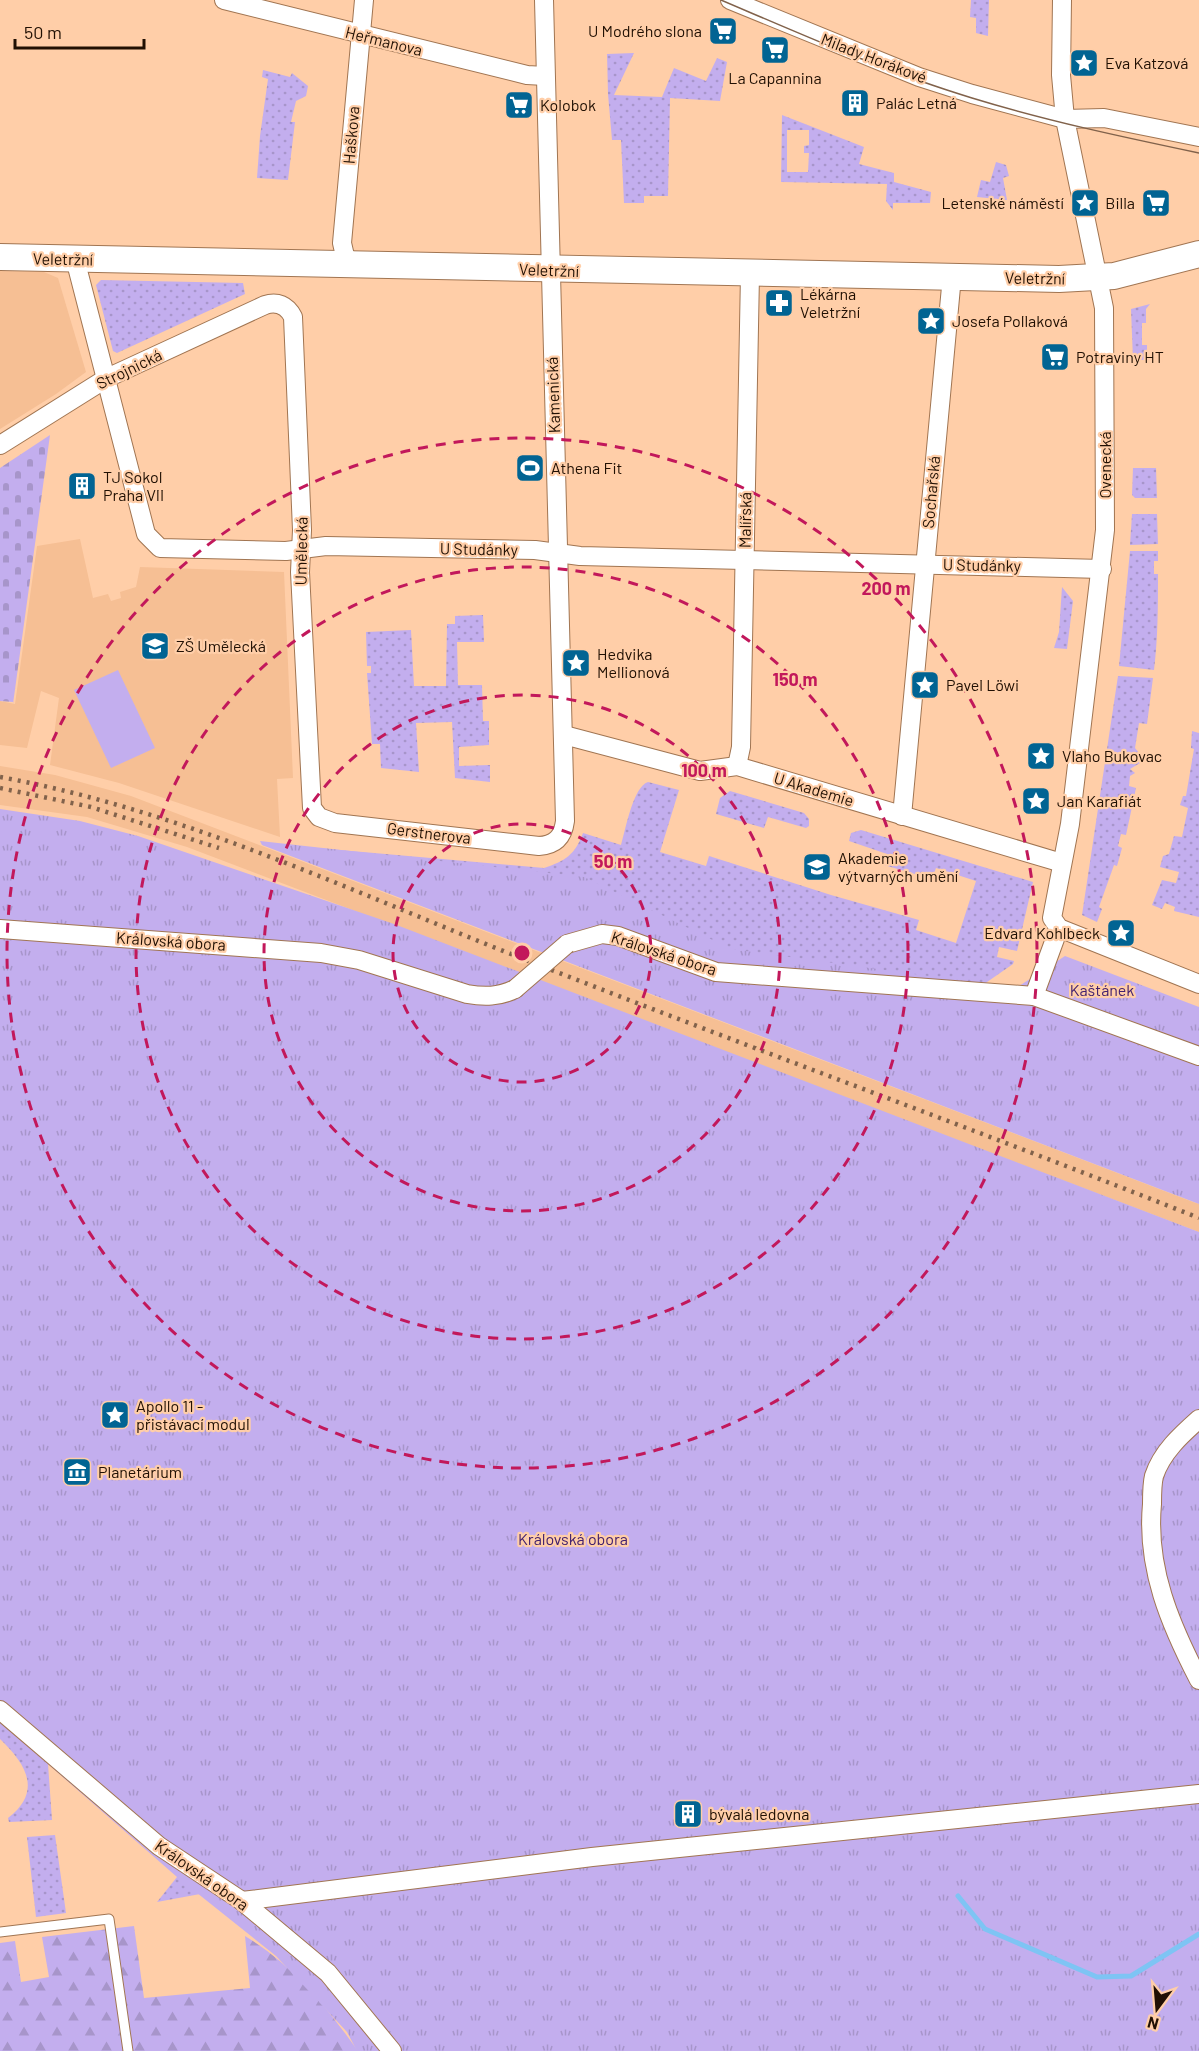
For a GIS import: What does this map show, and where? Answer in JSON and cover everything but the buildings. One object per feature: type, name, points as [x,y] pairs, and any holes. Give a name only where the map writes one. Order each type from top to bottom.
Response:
[{"type":"main road","points":[[1098,278],[1128,273],[1199,254]]},
{"type":"main road","name":"Veletržní","points":[[0,257],[750,274],[1098,278]]},
{"type":"street","name":"Heřmanova","points":[[224,0],[527,75],[545,76]]},
{"type":"street","name":"Haškova","points":[[355,265],[345,256],[342,243],[364,0]]},
{"type":"street","name":"Kamenická","points":[[539,846],[553,843],[564,830],[564,735],[544,0]]},
{"type":"street","name":"Milady Horákové","points":[[730,0],[919,77],[1065,119],[1104,118],[1199,137]]},
{"type":"street","name":"Ovenecká","points":[[1059,928],[1052,918],[1070,824],[1105,530],[1104,327],[1098,278],[1065,119],[1061,75],[1062,0]]},
{"type":"street","name":"U Studánky","points":[[75,259],[146,534],[155,545],[171,549],[303,549],[326,546],[535,550],[558,554],[1102,569]]},
{"type":"street","name":"Malířská","points":[[737,766],[741,747],[750,274]]},
{"type":"street","name":"Sochařská","points":[[902,816],[952,276]]},
{"type":"street","name":"Umělecká","points":[[265,305],[281,304],[293,316],[303,549],[300,572],[310,801],[319,817]]},
{"type":"street","name":"Strojnická","points":[[0,445],[107,378],[265,305]]},
{"type":"street","name":"U Akademie","points":[[564,735],[700,771],[737,766],[1062,863]]},
{"type":"street","name":"Gerstnerova","points":[[319,817],[335,823],[539,846]]},
{"type":"street","points":[[1034,996],[1059,928],[1199,984]]},
{"type":"street","name":"Královská obora","points":[[0,929],[321,953],[359,960],[474,995],[503,995],[515,989],[567,944],[602,934],[618,936],[716,972],[1034,996],[1199,1056]]},
{"type":"street","points":[[1199,1419],[1173,1442],[1154,1476],[1149,1527],[1158,1586],[1173,1631],[1199,1680]]},
{"type":"street","name":"Královská obora","points":[[0,1710],[159,1846],[242,1901],[328,1973],[392,2051]]},
{"type":"street","points":[[242,1901],[592,1857],[1199,1794]]},
{"type":"lane","points":[[0,1932],[109,1918],[128,2051]]},
{"type":"shaded area","points":[[0,271],[44,272],[58,278],[86,372],[0,429]]},
{"type":"shaded area","name":"ZŠ Umělecká","points":[[80,539],[93,598],[108,594],[111,601],[121,598],[120,592],[136,587],[140,567],[284,572],[293,778],[277,779],[280,837],[119,783],[50,765],[59,698],[41,691],[27,748],[0,745],[0,701],[15,704],[37,546]]},
{"type":"shaded area","points":[[0,766],[55,775],[131,796],[1199,1204],[1199,1232],[187,847],[87,817],[0,805]]},
{"type":"green space","points":[[971,0],[989,0],[988,36],[976,33],[976,18],[970,17]]},
{"type":"green space","points":[[634,53],[614,95],[662,97],[674,68],[706,81],[717,58],[727,62],[720,101],[670,98],[668,196],[644,196],[644,203],[624,203],[621,140],[612,140],[607,54]]},
{"type":"green space","points":[[263,70],[290,77],[292,73],[308,86],[306,96],[296,101],[291,122],[295,122],[288,180],[257,178],[268,79],[262,77]]},
{"type":"green space","points":[[782,115],[864,147],[859,164],[894,173],[894,182],[931,192],[930,203],[893,203],[893,210],[886,201],[887,184],[781,182]],"holes":[[[787,130],[809,130],[809,145],[804,146],[804,153],[809,153],[808,172],[787,172]]]},
{"type":"green space","points":[[996,162],[1006,165],[1009,176],[1003,178],[1007,200],[977,197],[981,180],[990,182]]},
{"type":"green space","points":[[101,280],[243,283],[245,294],[117,353],[113,351],[96,285]]},
{"type":"green space","points":[[1150,304],[1146,309],[1146,323],[1142,323],[1142,345],[1147,345],[1147,360],[1133,360],[1131,309]]},
{"type":"green space","points":[[50,435],[13,704],[13,702],[0,701],[0,468]]},
{"type":"green space","points":[[1133,468],[1156,468],[1157,498],[1135,498],[1132,495]]},
{"type":"green space","points":[[1132,514],[1157,514],[1158,544],[1130,545]]},
{"type":"green space","points":[[1130,551],[1158,551],[1158,561],[1154,561],[1154,574],[1158,574],[1154,670],[1119,666]]},
{"type":"green space","points":[[1062,587],[1073,601],[1067,649],[1054,648],[1059,632]]},
{"type":"green space","points":[[483,615],[484,642],[457,642],[458,685],[482,685],[483,721],[489,721],[489,745],[459,747],[459,766],[490,765],[490,782],[455,778],[452,722],[416,723],[419,772],[381,768],[380,744],[372,744],[367,673],[371,673],[371,666],[367,666],[366,632],[411,630],[414,686],[446,686],[447,624],[455,624],[455,616]]},
{"type":"green space","points":[[118,670],[155,748],[111,768],[74,690]]},
{"type":"green space","points":[[1118,676],[1153,678],[1147,724],[1139,723],[1135,748],[1139,753],[1133,755],[1140,763],[1130,769],[1135,773],[1130,776],[1129,786],[1136,788],[1126,835],[1121,834],[1118,846],[1122,848],[1117,866],[1114,865],[1099,907],[1102,909],[1097,922],[1082,915]]},
{"type":"green space","points":[[1192,731],[1199,733],[1199,917],[1174,911],[1175,907],[1165,903],[1162,909],[1152,905],[1162,880],[1176,883],[1179,872],[1160,867],[1163,856],[1169,854],[1174,836],[1182,837],[1188,808],[1180,805],[1183,796],[1186,796],[1194,749],[1191,748]]},
{"type":"green space","points":[[648,782],[679,790],[660,852],[706,866],[709,856],[919,920],[916,930],[956,943],[976,881],[936,868],[932,879],[884,865],[887,854],[849,841],[851,833],[861,830],[1033,882],[1017,951],[999,947],[997,957],[1014,961],[1013,964],[977,989],[540,950],[261,843],[544,868],[558,863],[573,852],[583,833],[621,845],[634,800],[643,785]]},
{"type":"green space","points":[[730,791],[804,813],[809,819],[809,826],[806,828],[768,817],[764,828],[716,814],[720,798]]},
{"type":"green space","name":"Královská obora","points":[[0,809],[80,821],[138,836],[394,924],[1199,1232],[1199,2051],[357,2051],[347,2032],[276,1956],[177,1877],[0,1722]]},
{"type":"green space","name":"Kaštánek","points":[[260,841],[584,877],[731,949],[1016,988],[1065,956],[1199,1007],[1199,1204],[262,845]]},
{"type":"green space","points":[[0,1722],[48,1764],[52,1820],[9,1822],[8,1818],[19,1808],[28,1788],[23,1768],[0,1739]]},
{"type":"green space","points":[[55,1835],[66,1913],[36,1917],[27,1837]]},
{"type":"green space","points":[[181,1872],[211,1892],[157,1902]]},
{"type":"green space","points":[[134,1926],[144,1998],[250,1988],[245,1936],[278,1960],[308,1988],[358,2051],[0,2051],[0,1943],[15,1941],[21,1982],[49,1977],[42,1937]]},
{"type":"waterway","points":[[958,1896],[985,1929],[1097,1977],[1131,1976],[1199,1934]]},
{"type":"tram line","points":[[721,0],[845,52],[940,88],[1057,121],[1199,153]]},
{"type":"railway","points":[[0,777],[70,792],[138,811],[274,858],[621,997],[1199,1218]]},
{"type":"railway","points":[[0,788],[91,807],[219,848]]},
{"type":"place","name":"U Modrého slona","points":[[723,31]]},
{"type":"place","name":"La Capannina","points":[[775,50]]},
{"type":"place","name":"Eva Katzová","points":[[1084,63]]},
{"type":"place","name":"Palác Letná","points":[[855,103]]},
{"type":"place","name":"Kolobok","points":[[519,105]]},
{"type":"place","name":"Letenské náměstí","points":[[1085,203]]},
{"type":"place","name":"Billa","points":[[1156,203]]},
{"type":"place","name":"Lékárna Veletržní","points":[[779,303]]},
{"type":"place","name":"Josefa Pollaková","points":[[931,321]]},
{"type":"place","name":"Potraviny HT","points":[[1055,357]]},
{"type":"place","name":"Athena Fit","points":[[530,468]]},
{"type":"place","name":"TJ Sokol Praha VII","points":[[82,486]]},
{"type":"place","name":"ZŠ Umělecká","points":[[155,646]]},
{"type":"place","name":"Hedvika Mellionová","points":[[576,663]]},
{"type":"place","name":"Pavel Löwi","points":[[925,685]]},
{"type":"place","name":"Vlaho Bukovac","points":[[1041,756]]},
{"type":"place","name":"Jan Karafiát","points":[[1036,801]]},
{"type":"place","name":"Akademie výtvarných umění","points":[[817,867]]},
{"type":"place","name":"Edvard Kohlbeck","points":[[1121,933]]},
{"type":"place","name":"Apollo 11 - přistávací modul","points":[[115,1415]]},
{"type":"place","name":"Planetárium","points":[[77,1472]]},
{"type":"place","name":"bývalá ledovna","points":[[688,1814]]}]
